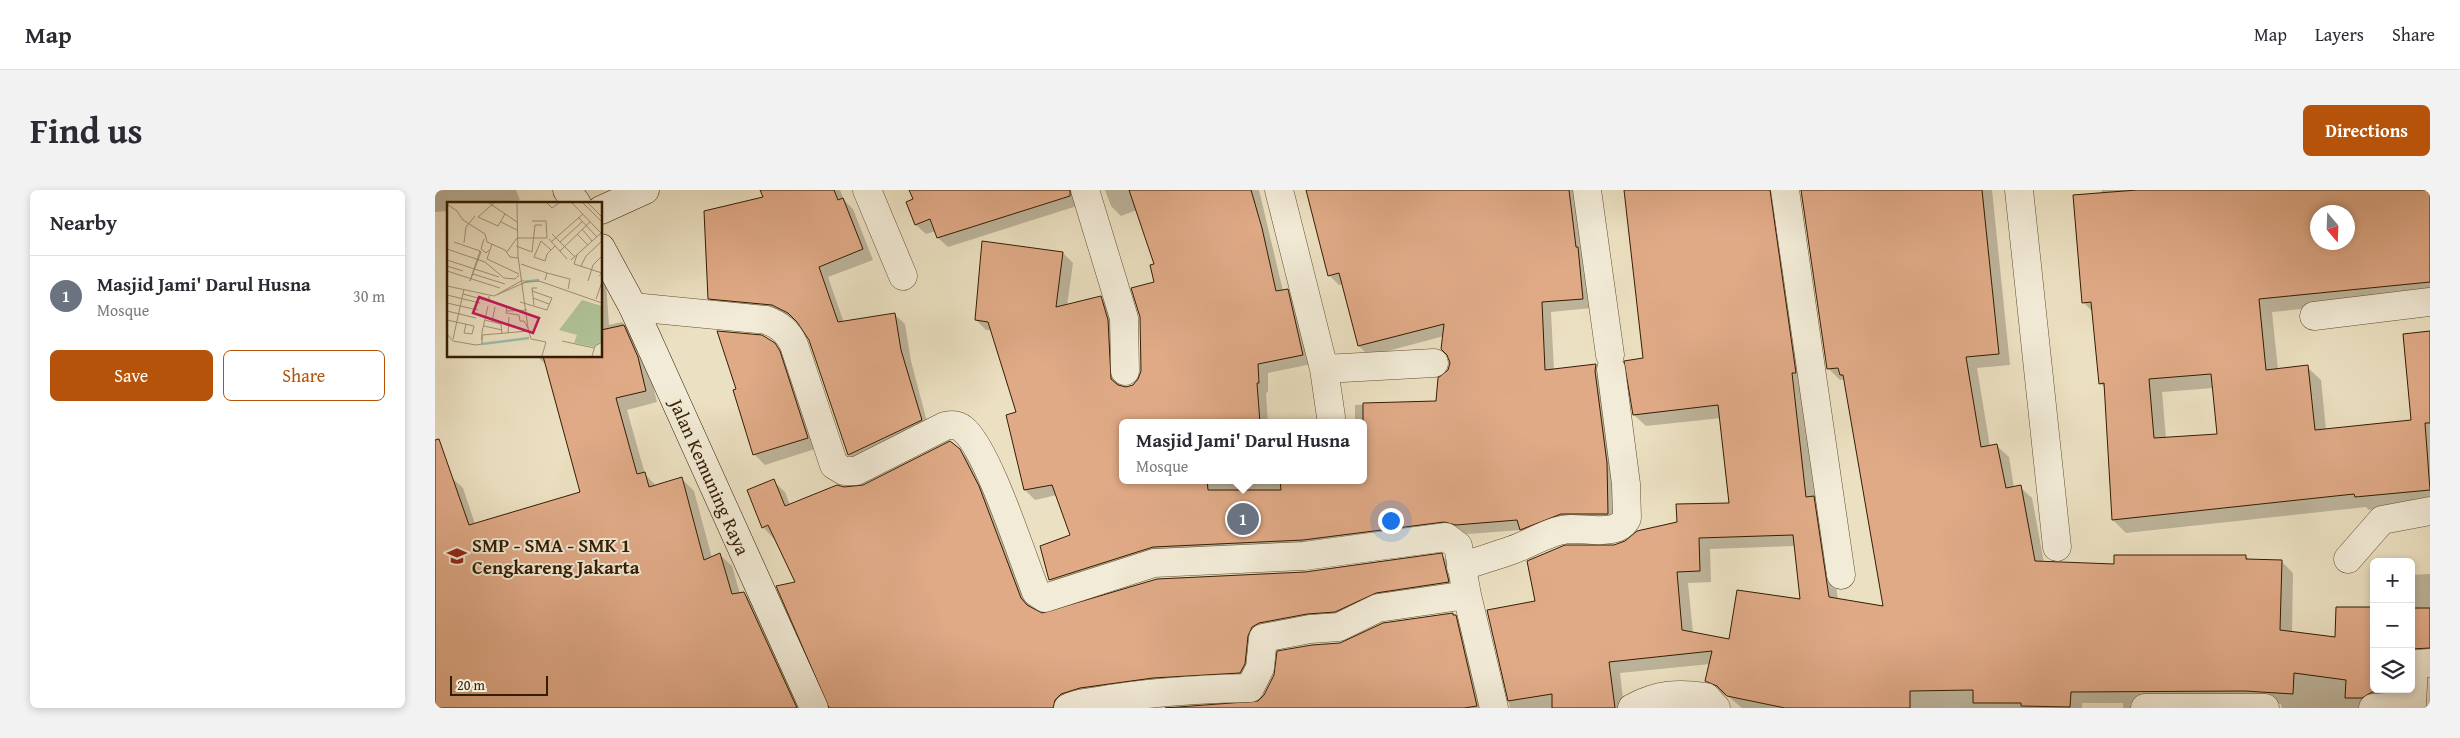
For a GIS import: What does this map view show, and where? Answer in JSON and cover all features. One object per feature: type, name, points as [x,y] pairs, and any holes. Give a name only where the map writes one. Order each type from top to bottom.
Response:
[{"type":"street","points":[[567,190],[576,202]]},
{"type":"street","points":[[603,209],[645,190]]},
{"type":"street","points":[[867,190],[903,276]]},
{"type":"street","points":[[1085,190],[1124,318],[1125,370]]},
{"type":"street","points":[[1279,190],[1324,369],[1331,416]]},
{"type":"street","points":[[1461,567],[1513,550],[1569,528],[1615,529],[1625,522],[1627,518],[1626,484],[1587,190]]},
{"type":"street","points":[[1785,190],[1841,575]]},
{"type":"street","points":[[2019,190],[2057,547]]},
{"type":"street","name":"Jalan Kemuning Raya","points":[[603,252],[633,307],[814,708]]},
{"type":"street","points":[[2314,316],[2430,302]]},
{"type":"street","points":[[633,307],[766,320],[777,324],[789,334],[834,465],[844,471],[857,471],[945,426],[956,425],[965,430],[987,464],[1035,592],[1045,598],[1154,562],[1304,556],[1446,536],[1458,546],[1467,595],[1494,708]]},
{"type":"street","points":[[1324,369],[1434,363]]},
{"type":"street","points":[[2348,559],[2382,520],[2430,511]]},
{"type":"street","points":[[1068,708],[1114,698],[1200,698],[1249,688],[1260,668],[1263,638],[1310,630],[1339,628],[1378,608],[1467,595]]},
{"type":"street","points":[[2373,708],[2413,705],[2414,664],[2430,663]]},
{"type":"street","points":[[1632,708],[1644,702],[1679,693],[1706,697],[1710,699],[1715,708]]},
{"type":"street","points":[[2145,708],[2265,708]]},
{"type":"building","points":[[760,190],[834,190],[838,200],[843,198],[863,249],[819,267],[838,322],[895,313],[901,350],[922,420],[848,455],[809,340],[797,322],[788,313],[772,305],[708,299],[704,211],[763,197]]},
{"type":"building","points":[[909,190],[1070,190],[1070,196],[937,238],[930,219],[915,225],[906,202],[913,199]]},
{"type":"building","points":[[1129,190],[1251,190],[1262,228],[1276,291],[1288,289],[1303,355],[1258,364],[1259,383],[1257,383],[1260,419],[1119,419],[1119,484],[1207,484],[1208,490],[1281,490],[1280,484],[1367,484],[1367,419],[1363,419],[1363,403],[1436,401],[1438,378],[1448,370],[1450,363],[1447,355],[1441,349],[1444,324],[1358,346],[1339,273],[1328,276],[1306,190],[1569,190],[1576,247],[1578,247],[1583,299],[1542,302],[1545,370],[1596,364],[1595,371],[1607,463],[1608,514],[1561,514],[1520,530],[1517,520],[1456,525],[1444,522],[1303,540],[1153,547],[1049,580],[1040,546],[1070,535],[1052,485],[1024,490],[1006,415],[1016,412],[988,322],[975,320],[982,241],[1063,252],[1056,307],[1101,296],[1108,320],[1111,379],[1118,385],[1126,387],[1133,385],[1141,371],[1140,317],[1131,288],[1154,282],[1150,265],[1154,264]]},
{"type":"building","points":[[1624,190],[1770,190],[1796,373],[1792,373],[1806,497],[1814,496],[1829,597],[1883,606],[1843,375],[1840,375],[1838,368],[1827,369],[1801,190],[1982,190],[1999,354],[1966,357],[1981,447],[1997,444],[2006,488],[2021,485],[2035,561],[2114,564],[2114,555],[2246,555],[2246,559],[2282,560],[2280,630],[2335,637],[2336,607],[2370,607],[2370,693],[2362,698],[2345,698],[2346,680],[2294,673],[2293,694],[2245,691],[2071,692],[2070,707],[2021,706],[2021,703],[1973,703],[1973,690],[1910,691],[1910,708],[1785,708],[1727,696],[1717,686],[1705,681],[1712,651],[1609,662],[1615,708],[1552,708],[1552,694],[1508,701],[1487,610],[1535,601],[1527,561],[1565,545],[1614,545],[1625,541],[1637,531],[1677,522],[1676,504],[1729,503],[1718,405],[1633,415],[1624,361],[1643,358]],"holes":[[[1793,535],[1800,599],[1737,590],[1729,639],[1682,630],[1677,572],[1700,571],[1699,538]]]},
{"type":"building","points":[[2137,190],[2430,190],[2430,282],[2259,299],[2266,370],[2308,365],[2315,430],[2411,420],[2403,334],[2430,331],[2430,423],[2425,423],[2430,490],[2355,497],[2354,494],[2112,520],[2104,383],[2099,384],[2091,302],[2082,303],[2073,195]],"holes":[[[2211,374],[2217,434],[2154,438],[2149,379]]]},
{"type":"building","points":[[624,325],[638,357],[646,391],[616,398],[637,474],[645,472],[649,487],[682,477],[704,560],[720,553],[732,594],[744,592],[797,708],[435,708],[435,440],[439,439],[469,525],[580,492],[544,358],[603,358],[603,330]]},
{"type":"building","points":[[717,331],[762,335],[775,343],[780,351],[808,438],[753,455],[733,390],[736,389]]},
{"type":"building","points":[[950,441],[960,449],[979,486],[1021,598],[1027,605],[1042,613],[1157,579],[1305,572],[1442,553],[1449,582],[1376,593],[1335,612],[1307,614],[1259,623],[1252,627],[1248,636],[1245,664],[1240,673],[1153,678],[1080,688],[1061,694],[1055,700],[1053,708],[829,708],[776,586],[795,582],[768,525],[762,528],[747,490],[774,479],[785,506],[837,485],[844,487],[863,485]]},
{"type":"building","points":[[2415,608],[2430,608],[2430,648],[2415,649]]},
{"type":"building","points":[[1453,613],[1453,615],[1456,615],[1477,706],[1464,708],[1165,708],[1258,701],[1264,695],[1274,675],[1277,651],[1312,645],[1340,643],[1383,623]]},
{"type":"place","name":"Masjid Jami' Darul Husna","points":[[1243,519]]},
{"type":"place","name":"SMP - SMA - SMK 1 Cengkareng Jakarta","points":[[457,556]]}]
